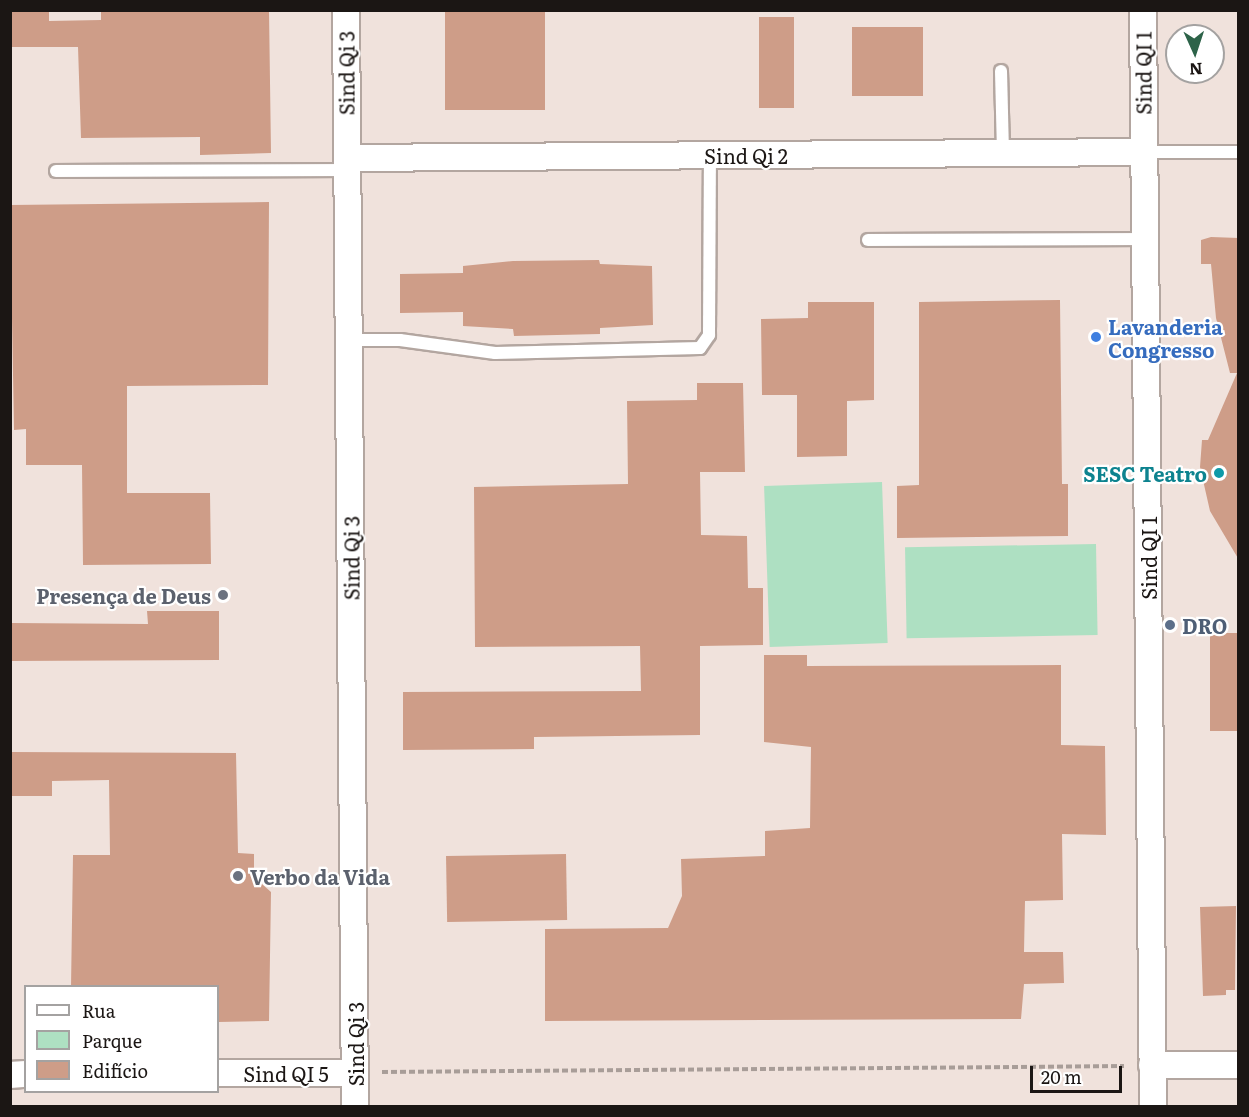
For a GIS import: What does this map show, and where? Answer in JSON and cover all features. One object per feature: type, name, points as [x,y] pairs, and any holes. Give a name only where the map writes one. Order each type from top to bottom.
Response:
[{"type":"street","name":"Sind Qi 3","points":[[346,10],[355,1107]]},
{"type":"street","name":"Sind QI 1","points":[[1143,10],[1153,1107]]},
{"type":"street","name":"Sind Qi 2","points":[[347,164],[710,155],[1144,152]]},
{"type":"street","points":[[1152,1065],[1239,1065]]},
{"type":"street","name":"Sind QI 5","points":[[219,1073],[355,1073]]},
{"type":"lane","points":[[1002,71],[1003,153]]},
{"type":"lane","points":[[1144,152],[1239,152]]},
{"type":"lane","points":[[349,340],[400,340],[495,353],[700,348],[709,335],[710,155]]},
{"type":"lane","points":[[56,171],[347,164]]},
{"type":"lane","points":[[868,240],[1145,239]]},
{"type":"path","points":[[355,1073],[1152,1065]]},
{"type":"green space","points":[[882,482],[888,643],[770,647],[764,486]]},
{"type":"green space","points":[[1096,544],[1098,635],[907,638],[905,547]]},
{"type":"building","points":[[10,10],[49,10],[49,21],[101,20],[101,10],[269,10],[271,153],[200,155],[200,137],[81,138],[78,47],[10,47]]},
{"type":"building","points":[[445,10],[545,10],[545,110],[445,110]]},
{"type":"building","points":[[759,17],[794,17],[794,108],[759,108]]},
{"type":"building","points":[[852,27],[923,27],[923,96],[852,96]]},
{"type":"building","points":[[269,202],[268,385],[127,386],[127,493],[210,493],[211,564],[83,565],[82,465],[26,465],[26,429],[14,430],[10,205]]},
{"type":"building","points":[[1211,237],[1239,238],[1239,560],[1210,511],[1200,467],[1202,440],[1208,440],[1237,373],[1230,373],[1216,318],[1211,264],[1201,264],[1201,240]]},
{"type":"building","points":[[599,260],[600,264],[652,266],[653,325],[600,328],[600,334],[514,336],[513,329],[463,326],[463,312],[400,313],[400,274],[463,273],[463,266],[513,261]]},
{"type":"building","points":[[1060,300],[1062,484],[1068,484],[1068,536],[897,538],[897,486],[919,485],[919,302]]},
{"type":"building","points":[[808,302],[874,302],[874,400],[847,401],[847,456],[797,457],[797,395],[762,395],[761,319],[808,318]]},
{"type":"building","points":[[697,383],[743,383],[745,472],[700,472],[701,535],[747,536],[748,588],[763,588],[763,645],[700,646],[700,735],[534,737],[534,749],[403,750],[403,692],[641,691],[640,646],[475,647],[474,487],[628,484],[627,401],[697,400]]},
{"type":"building","points":[[147,611],[219,611],[219,660],[11,661],[11,623],[148,624]]},
{"type":"building","points":[[1210,633],[1238,633],[1238,731],[1210,731]]},
{"type":"building","points":[[764,655],[807,655],[807,666],[1061,665],[1061,745],[1105,746],[1106,835],[1062,834],[1063,900],[1025,901],[1024,952],[1063,952],[1064,983],[1024,984],[1021,1019],[545,1021],[545,929],[668,928],[682,896],[681,859],[765,856],[765,831],[810,828],[811,747],[764,742]]},
{"type":"building","points":[[10,752],[236,753],[238,853],[254,854],[254,877],[271,892],[269,1021],[219,1022],[219,985],[71,985],[73,855],[110,855],[109,780],[52,781],[52,796],[10,796]]},
{"type":"building","points":[[566,854],[567,920],[447,922],[446,856]]},
{"type":"building","points":[[1236,906],[1235,990],[1226,990],[1226,995],[1203,996],[1200,907]]},
{"type":"place","name":"Lavanderia Congresso","points":[[1096,337]]},
{"type":"place","name":"SESC Teatro","points":[[1219,473]]},
{"type":"place","name":"Presença de Deus","points":[[223,595]]},
{"type":"place","name":"DRO","points":[[1170,625]]},
{"type":"place","name":"Verbo da Vida","points":[[238,876]]}]
